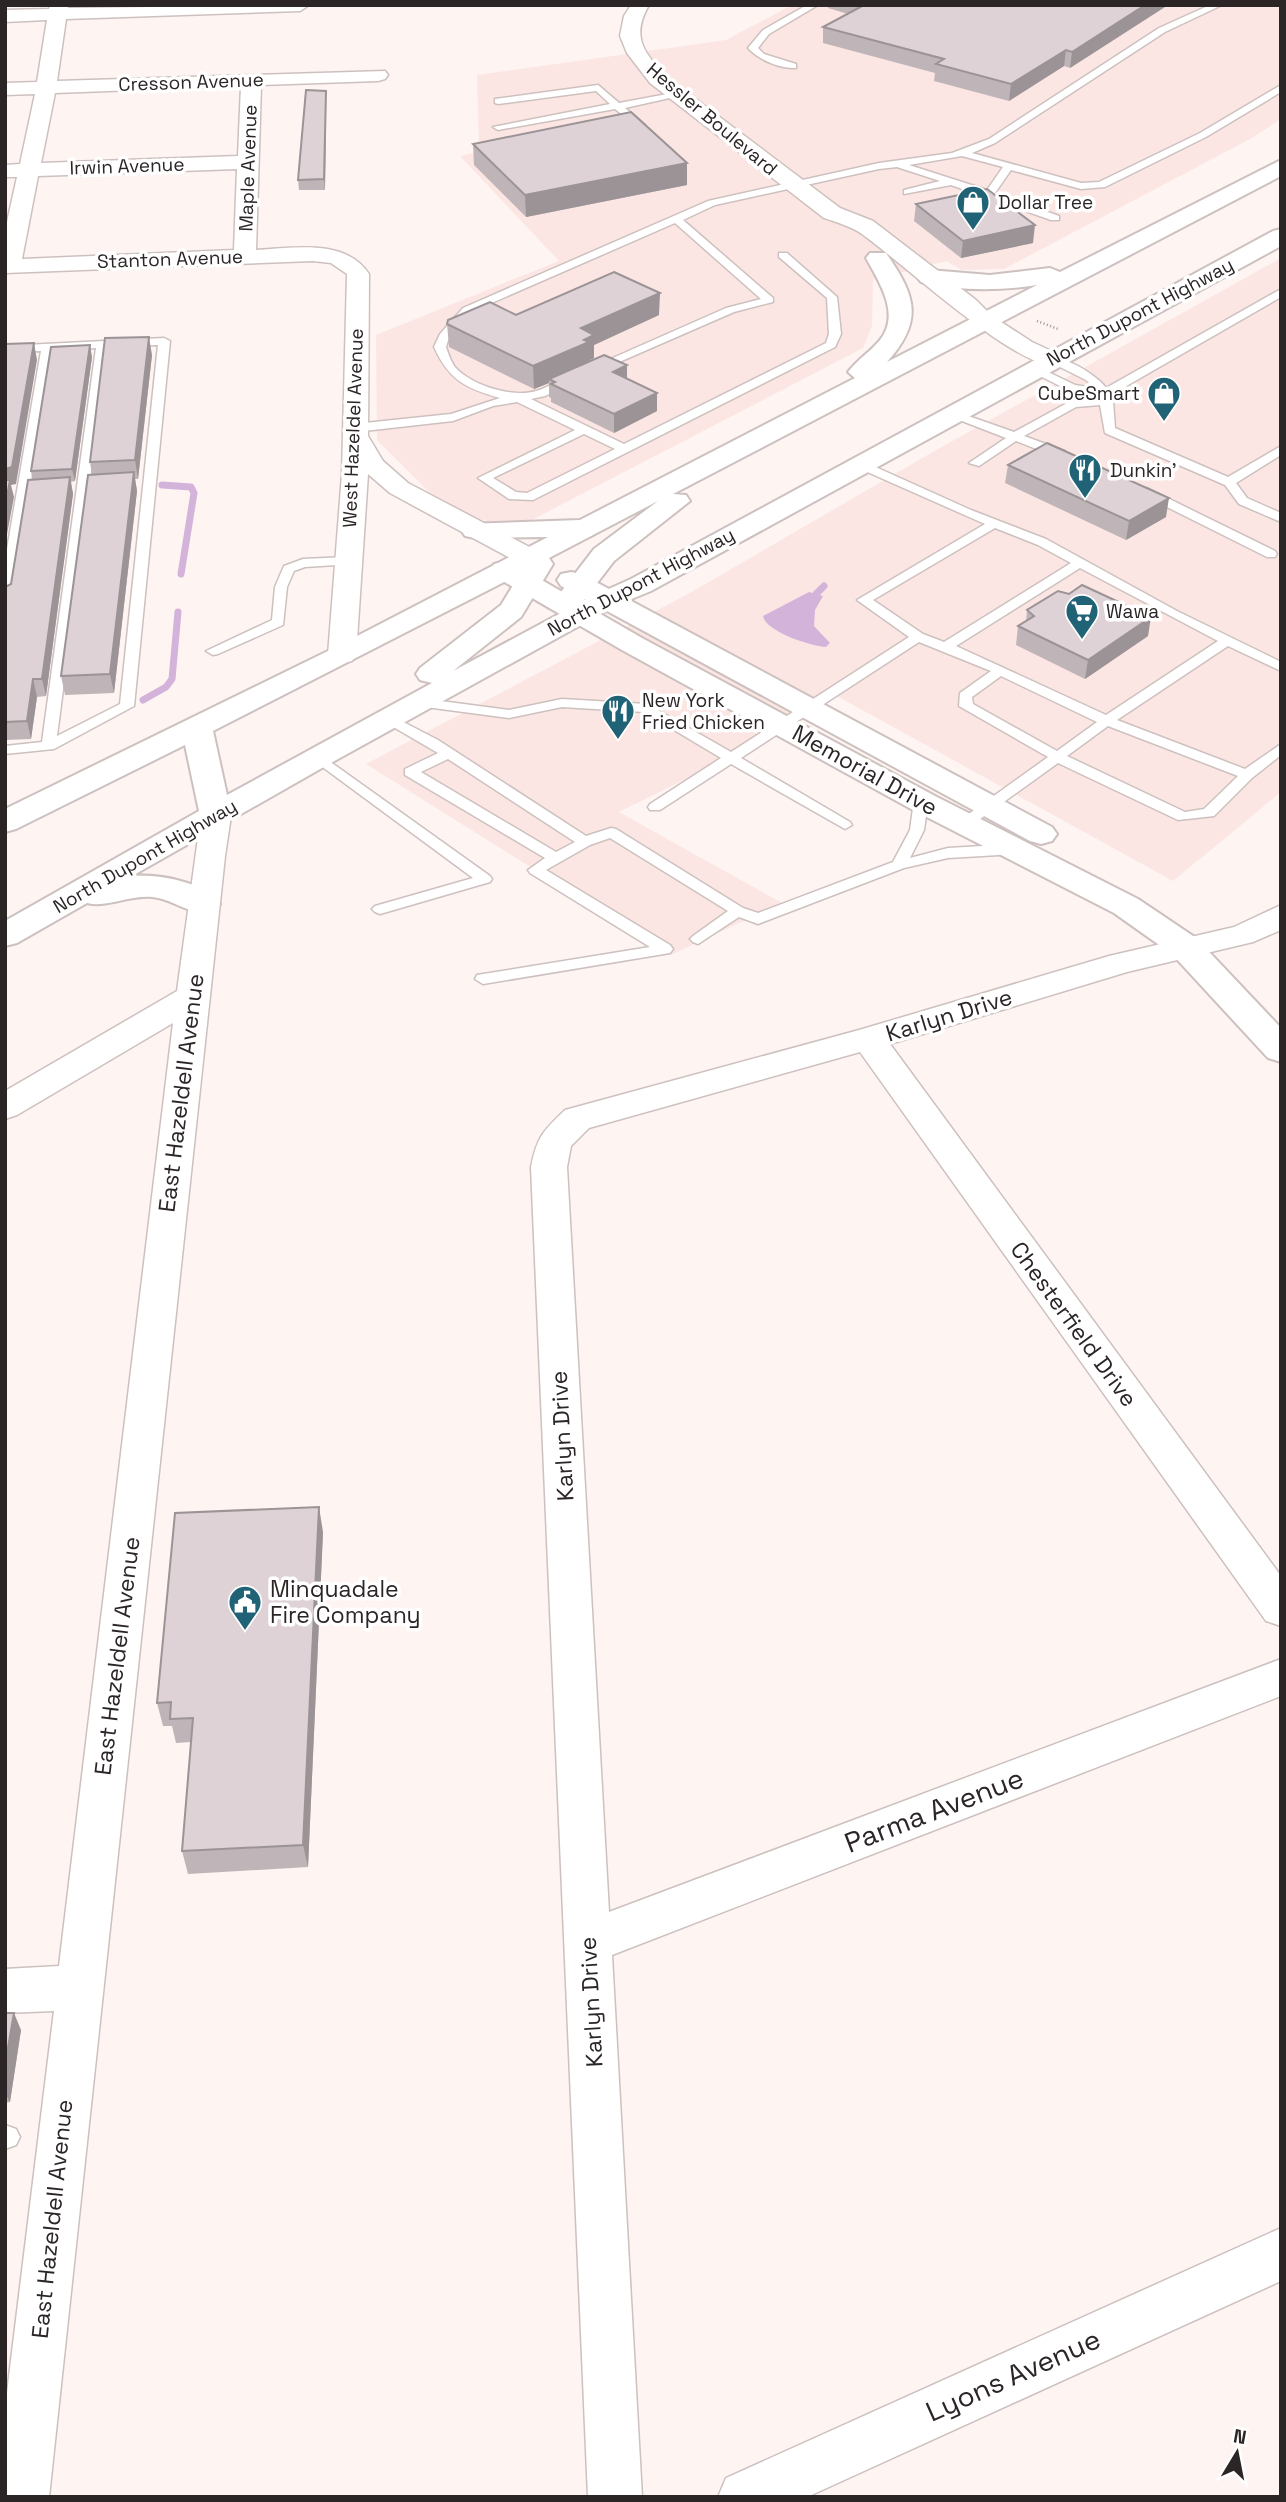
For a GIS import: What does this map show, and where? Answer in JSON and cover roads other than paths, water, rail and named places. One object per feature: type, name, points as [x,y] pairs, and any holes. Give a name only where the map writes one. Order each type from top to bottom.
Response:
[{"type":"main road","points":[[5,822],[196,725],[525,569],[590,525],[1281,167]]},
{"type":"main road","name":"North Dupont Highway","points":[[16,929],[418,702],[575,601],[607,598],[641,585],[1281,236]]},
{"type":"main road","points":[[825,403],[887,350],[901,326],[902,312],[898,296],[878,258]]},
{"type":"main road","points":[[929,276],[981,284],[1003,284],[1090,267]]},
{"type":"main road","points":[[575,601],[604,555],[771,431]]},
{"type":"main road","points":[[475,530],[533,530],[590,525]]},
{"type":"main road","points":[[388,718],[434,672],[511,611],[525,569]]},
{"type":"main road","name":"Memorial Drive","points":[[525,569],[783,725],[921,802],[977,815],[1016,849],[1198,944],[1281,1015]]},
{"type":"main road","name":"Memorial Drive","points":[[607,598],[810,709],[977,815],[1149,893],[1188,919],[1198,944],[1281,1050]]},
{"type":"main road","points":[[196,725],[216,816]]},
{"type":"main road","points":[[16,929],[119,887],[155,885],[189,894],[203,904]]},
{"type":"street","points":[[5,16],[58,10],[300,5]]},
{"type":"street","name":"Hessler Boulevard","points":[[640,5],[631,23],[629,35],[634,53],[657,79],[831,214],[865,226],[968,305],[976,325]]},
{"type":"street","points":[[7,266],[46,87],[58,10]]},
{"type":"street","name":"Cresson Avenue","points":[[5,89],[378,75]]},
{"type":"street","name":"Maple Avenue","points":[[245,256],[251,80]]},
{"type":"street","name":"Irwin Avenue","points":[[5,171],[248,162]]},
{"type":"street","name":"Hessler Boulevard","points":[[831,214],[841,228],[937,308],[1018,343],[1043,365]]},
{"type":"street","name":"Stanton Avenue","points":[[7,266],[313,254],[335,257]]},
{"type":"street","name":"West Hazeldel Avenue","points":[[335,257],[353,264],[358,274],[355,474],[342,654]]},
{"type":"street","name":"Memorial Drive","points":[[355,430],[373,464],[399,488],[424,522],[525,569]]},
{"type":"street","name":"Memorial Drive","points":[[399,488],[475,530],[525,569]]},
{"type":"street","name":"East Hazeldell Avenue","points":[[22,2497],[192,997],[216,816]]},
{"type":"street","name":"Karlyn Drive","points":[[615,2497],[549,1167],[554,1141],[577,1119],[1264,927],[1281,915]]},
{"type":"street","points":[[5,1107],[192,997]]},
{"type":"street","name":"Chesterfield Drive","points":[[868,1039],[1281,1609]]},
{"type":"street","name":"Parma Avenue","points":[[588,1942],[1281,1677]]},
{"type":"street","points":[[5,1991],[78,1987]]},
{"type":"street","name":"Lyons Avenue","points":[[745,2497],[1281,2254]]},
{"type":"lane","points":[[793,66],[761,56],[752,48],[766,32],[814,5]]},
{"type":"lane","points":[[624,449],[516,398],[481,389],[450,369],[440,347],[444,336],[467,310],[712,203],[895,163],[962,153],[992,141],[1162,30],[1199,8],[1218,5]]},
{"type":"lane","points":[[498,101],[598,88],[655,138]]},
{"type":"lane","points":[[962,153],[1081,186],[1101,185],[1203,135],[1281,88]]},
{"type":"lane","points":[[498,127],[678,95]]},
{"type":"lane","points":[[895,163],[1055,218]]},
{"type":"lane","points":[[989,194],[1009,166]]},
{"type":"lane","points":[[908,192],[950,182]]},
{"type":"lane","points":[[355,430],[453,417],[490,403],[541,394],[730,310],[769,300],[676,219]]},
{"type":"lane","points":[[584,430],[484,478],[513,496],[529,497],[831,345],[835,334],[832,297],[783,255]]},
{"type":"lane","points":[[975,463],[1014,437],[1073,404],[1106,397],[1281,292]]},
{"type":"lane","points":[[5,349],[164,341],[143,484],[127,706],[49,746],[5,750]]},
{"type":"lane","points":[[49,746],[102,344]]},
{"type":"lane","points":[[5,601],[30,490],[47,347]]},
{"type":"lane","points":[[1043,365],[1072,388],[1106,397]]},
{"type":"lane","points":[[1043,365],[1092,377],[1106,397],[1109,430],[1229,482],[1242,501],[1281,518]]},
{"type":"lane","points":[[953,414],[1073,458]]},
{"type":"lane","points":[[1229,482],[1281,450]]},
{"type":"lane","points":[[860,464],[994,524],[1042,542],[1172,614],[1281,667]]},
{"type":"lane","points":[[1130,484],[1271,554]]},
{"type":"lane","points":[[5,491],[30,490]]},
{"type":"lane","points":[[994,524],[864,600],[918,637],[1000,671],[1107,721],[1247,775]]},
{"type":"lane","points":[[213,651],[278,622],[281,587],[289,569],[303,563],[347,561]]},
{"type":"lane","points":[[945,647],[1080,563]]},
{"type":"lane","points":[[655,807],[918,637]]},
{"type":"lane","points":[[977,815],[1107,721],[1227,640]]},
{"type":"lane","points":[[1000,671],[965,696],[966,706],[1058,757],[1183,817],[1209,813],[1247,775],[1281,748]]},
{"type":"lane","points":[[418,702],[509,714],[562,703],[647,708],[845,825]]},
{"type":"lane","points":[[388,718],[448,753],[585,842]]},
{"type":"lane","points":[[448,753],[410,772],[556,858]]},
{"type":"lane","points":[[318,757],[485,879],[380,909]]},
{"type":"lane","points":[[899,865],[918,830],[921,802]]},
{"type":"lane","points":[[483,979],[665,949],[562,889],[535,870],[585,842],[611,832],[738,911],[758,919],[899,865],[948,853],[1016,849]]},
{"type":"lane","points":[[698,939],[738,911]]},
{"type":"waterway","points":[[162,485],[191,487],[194,493],[181,574]]},
{"type":"waterway","points":[[816,594],[824,586]]},
{"type":"waterway","points":[[143,700],[166,687],[172,679],[178,612]]},
{"type":"place","name":"Dollar Tree","points":[[973,232]]},
{"type":"place","name":"CubeSmart","points":[[1164,423]]},
{"type":"place","name":"Dunkin'","points":[[1085,500]]},
{"type":"place","name":"Wawa","points":[[1082,641]]},
{"type":"place","name":"New York Fried Chicken","points":[[618,741]]},
{"type":"place","name":"Minquadale Fire Company","points":[[245,1632]]}]
